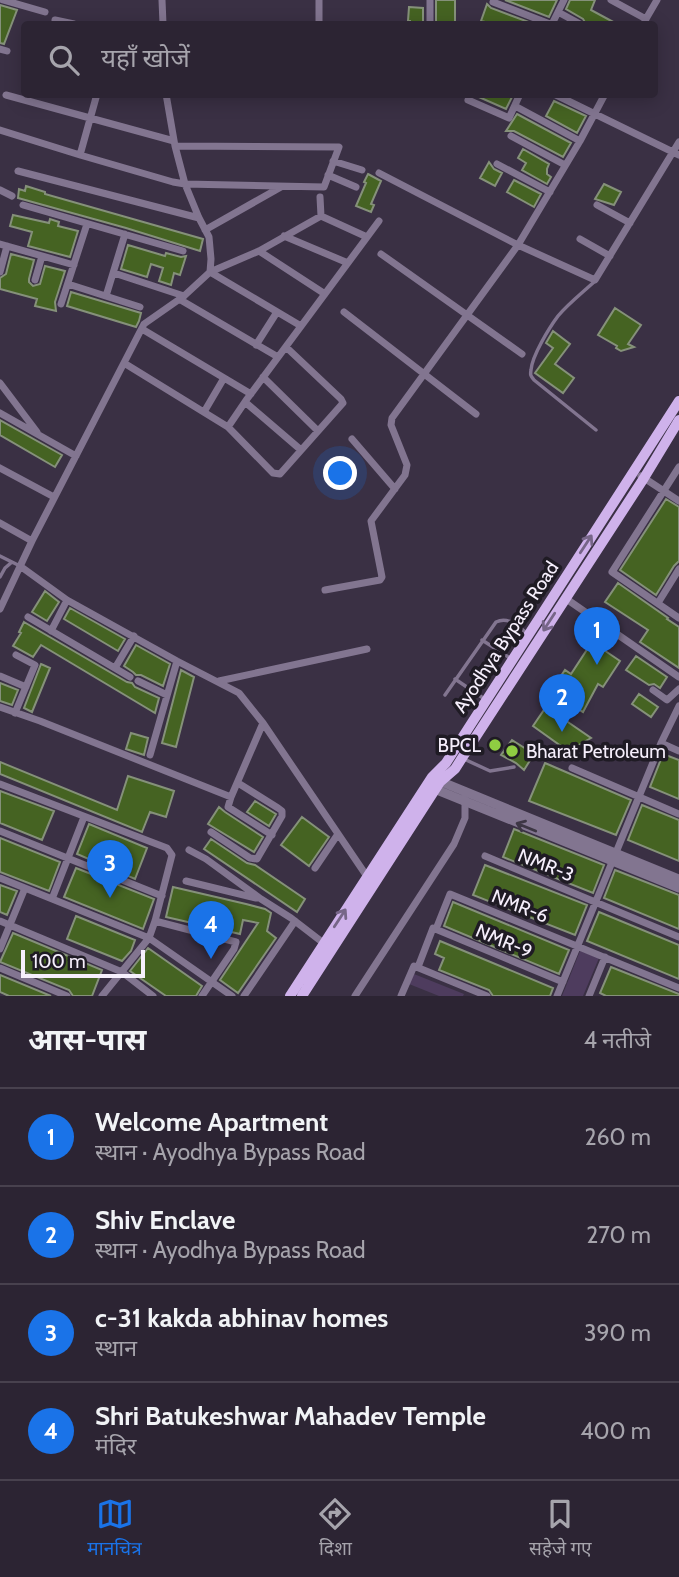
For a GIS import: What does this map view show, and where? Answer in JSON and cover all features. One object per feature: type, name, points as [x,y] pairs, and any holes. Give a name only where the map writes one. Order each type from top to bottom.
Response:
[{"type":"main road","name":"Ayodhya Bypass Road","points":[[290,996],[328,946],[446,763],[565,598],[679,401]]},
{"type":"main road","name":"Ayodhya Bypass Road","points":[[434,784],[455,769],[512,659],[528,634],[679,421]]},
{"type":"main road","name":"Ayodhya Bypass Road","points":[[302,996],[328,946]]},
{"type":"street","points":[[2,0],[45,12]]},
{"type":"street","points":[[162,0],[163,21]]},
{"type":"street","points":[[319,0],[319,21]]},
{"type":"street","points":[[430,0],[430,21]]},
{"type":"street","points":[[553,21],[564,0]]},
{"type":"street","points":[[611,0],[643,21]]},
{"type":"street","points":[[646,21],[657,0]]},
{"type":"street","points":[[493,2],[543,21]]},
{"type":"street","points":[[558,12],[574,21]]},
{"type":"street","points":[[55,20],[60,21]]},
{"type":"street","points":[[0,130],[185,184],[324,187],[339,147],[174,143],[6,95]]},
{"type":"street","points":[[80,155],[96,98]]},
{"type":"street","points":[[165,98],[185,184],[209,237],[209,272]]},
{"type":"street","points":[[468,100],[509,118],[518,98]]},
{"type":"street","points":[[562,98],[676,153]]},
{"type":"street","points":[[325,590],[380,580],[383,577],[371,521],[405,475],[407,468],[391,421],[393,415],[518,245],[603,98]]},
{"type":"street","points":[[515,106],[580,141]]},
{"type":"street","points":[[511,136],[565,165]]},
{"type":"street","points":[[379,173],[518,245],[595,280],[676,153],[679,142]]},
{"type":"street","points":[[333,161],[362,170]]},
{"type":"street","points":[[497,164],[550,192]]},
{"type":"street","points":[[18,171],[199,218]]},
{"type":"street","points":[[328,175],[356,187]]},
{"type":"street","points":[[205,229],[283,186]]},
{"type":"street","points":[[0,190],[12,196]]},
{"type":"street","points":[[320,197],[321,216]]},
{"type":"street","points":[[23,205],[184,251]]},
{"type":"street","points":[[597,205],[630,223]]},
{"type":"street","points":[[0,609],[16,564],[32,541],[144,324],[182,298],[209,272],[259,251],[321,216]]},
{"type":"street","points":[[321,216],[367,237]]},
{"type":"street","points":[[228,427],[379,221]]},
{"type":"street","points":[[61,304],[87,223]]},
{"type":"street","points":[[106,296],[125,234]]},
{"type":"street","points":[[284,236],[348,263]]},
{"type":"street","points":[[580,239],[610,256]]},
{"type":"street","points":[[0,272],[4,245],[74,265]]},
{"type":"street","points":[[259,251],[325,294]]},
{"type":"street","points":[[381,254],[522,354]]},
{"type":"street","points":[[36,280],[42,256]]},
{"type":"street","points":[[209,272],[301,326]]},
{"type":"street","points":[[114,273],[182,298],[278,357]]},
{"type":"street","points":[[68,284],[140,307]]},
{"type":"street","points":[[256,345],[277,312]]},
{"type":"street","points":[[344,312],[476,414]]},
{"type":"street","points":[[142,329],[251,394]]},
{"type":"street","points":[[124,363],[228,427],[273,473],[280,474],[342,403],[341,399],[286,347]]},
{"type":"street","points":[[263,377],[318,431]]},
{"type":"street","points":[[204,412],[224,378]]},
{"type":"street","points":[[0,383],[39,435]]},
{"type":"street","points":[[245,402],[301,450]]},
{"type":"street","points":[[0,413],[76,456]]},
{"type":"street","points":[[352,439],[395,489]]},
{"type":"street","points":[[679,467],[612,572],[679,618]]},
{"type":"street","points":[[0,468],[54,497]]},
{"type":"street","points":[[639,474],[679,500]]},
{"type":"street","points":[[0,523],[32,541]]},
{"type":"street","points":[[16,564],[67,600],[239,693],[263,723],[370,881]]},
{"type":"street","points":[[658,603],[679,569]]},
{"type":"street","points":[[565,598],[679,677]]},
{"type":"street","points":[[51,631],[67,600]]},
{"type":"street","points":[[28,617],[130,677]]},
{"type":"street","points":[[115,668],[134,636]]},
{"type":"street","points":[[218,681],[368,649]]},
{"type":"street","points":[[15,713],[35,665],[16,655]]},
{"type":"street","points":[[150,755],[177,661]]},
{"type":"street","points":[[0,676],[26,687]]},
{"type":"street","points":[[138,681],[167,695]]},
{"type":"street","points":[[653,690],[667,700],[679,689]]},
{"type":"street","points":[[557,996],[679,706]]},
{"type":"street","points":[[0,707],[232,797]]},
{"type":"street","points":[[263,723],[229,807],[272,835]]},
{"type":"street","points":[[661,744],[679,751]]},
{"type":"street","points":[[572,768],[679,814]]},
{"type":"street","points":[[211,832],[254,860],[272,835],[282,811],[238,783]]},
{"type":"street","points":[[0,784],[167,848],[172,855],[149,938],[103,996]]},
{"type":"street","points":[[434,784],[614,857],[679,879]]},
{"type":"street","points":[[355,996],[454,844],[465,818],[465,797]]},
{"type":"street","points":[[52,899],[85,817]]},
{"type":"street","points":[[0,831],[162,897]]},
{"type":"street","points":[[315,868],[338,834]]},
{"type":"street","points":[[189,850],[206,859],[328,946]]},
{"type":"street","name":"NMR-3","points":[[485,856],[679,937]]},
{"type":"street","points":[[614,857],[679,888]]},
{"type":"street","points":[[0,878],[149,938],[232,996]]},
{"type":"street","points":[[186,881],[261,899]]},
{"type":"street","points":[[0,949],[25,888]]},
{"type":"street","name":"NMR-6","points":[[435,929],[450,894],[679,988]]},
{"type":"street","points":[[0,921],[122,972],[153,996]]},
{"type":"street","points":[[155,921],[236,942],[202,996]]},
{"type":"street","points":[[244,996],[295,921]]},
{"type":"street","points":[[401,996],[435,929]]},
{"type":"street","name":"NMR-9","points":[[435,929],[563,982]]},
{"type":"street","points":[[591,995],[605,957]]},
{"type":"street","points":[[416,967],[487,996]]},
{"type":"street","points":[[0,968],[67,996]]},
{"type":"lane","points":[[595,280],[560,314],[551,327],[535,357],[531,375],[596,430]]},
{"type":"lane","points":[[0,556],[16,564]]},
{"type":"lane","points":[[0,577],[2,567],[16,564]]},
{"type":"lane","points":[[445,695],[496,621],[510,620],[528,634]]},
{"type":"lane","points":[[482,640],[512,659]]},
{"type":"lane","points":[[455,679],[491,703]]},
{"type":"lane","points":[[462,758],[490,771],[514,767]]},
{"type":"shaded area","points":[[580,951],[599,958],[583,996],[562,996]]},
{"type":"shaded area","points":[[414,974],[464,994],[439,996],[409,984]]},
{"type":"building","points":[[436,0],[455,0],[455,21],[436,21]]},
{"type":"building","points":[[505,0],[557,0],[549,17]]},
{"type":"building","points":[[570,0],[595,0],[591,10],[611,21],[584,21],[566,9]]},
{"type":"building","points":[[487,4],[526,21],[481,21]]},
{"type":"building","points":[[0,5],[17,10],[4,44],[0,43]]},
{"type":"building","points":[[409,7],[423,8],[423,21],[408,21]]},
{"type":"building","points":[[481,98],[512,98],[506,109]]},
{"type":"building","points":[[554,101],[586,116],[577,133],[546,116]]},
{"type":"building","points":[[517,114],[571,143],[563,157],[514,131],[506,131]]},
{"type":"building","points":[[523,149],[549,164],[547,174],[551,177],[547,184],[522,170],[526,163],[518,158]]},
{"type":"building","points":[[489,162],[494,169],[502,173],[495,186],[480,178]]},
{"type":"building","points":[[368,174],[381,181],[371,204],[374,205],[371,212],[356,206]]},
{"type":"building","points":[[514,180],[541,194],[534,207],[507,192]]},
{"type":"building","points":[[604,184],[621,192],[614,205],[595,199]]},
{"type":"building","points":[[26,186],[45,194],[203,239],[200,251],[18,198],[19,189],[25,191]]},
{"type":"building","points":[[13,215],[49,223],[50,219],[59,222],[58,226],[78,231],[70,257],[28,246],[32,232],[10,226]]},
{"type":"building","points":[[128,245],[165,256],[166,253],[186,256],[180,275],[174,273],[171,285],[159,281],[163,268],[151,264],[147,277],[121,269]]},
{"type":"building","points":[[11,254],[34,260],[29,279],[33,286],[40,284],[45,266],[65,271],[55,302],[56,311],[35,306],[37,299],[0,289],[0,278],[6,274]]},
{"type":"building","points":[[71,292],[141,313],[139,321],[136,327],[67,306]]},
{"type":"building","points":[[615,308],[641,325],[628,344],[634,347],[621,351],[598,335]]},
{"type":"building","points":[[553,331],[570,344],[555,364],[574,378],[563,393],[535,373],[553,348],[546,343]]},
{"type":"building","points":[[0,420],[62,455],[55,467],[0,435]]},
{"type":"building","points":[[666,499],[679,507],[679,561],[656,595],[620,570]]},
{"type":"building","points":[[618,583],[679,627],[679,668],[640,642],[648,630],[605,602]]},
{"type":"building","points":[[45,591],[59,602],[47,621],[32,612]]},
{"type":"building","points":[[70,608],[125,639],[118,651],[64,619]]},
{"type":"building","points":[[24,622],[135,687],[159,698],[155,713],[41,645],[33,657],[13,646]]},
{"type":"building","points":[[592,642],[620,661],[603,687],[598,684],[583,712],[575,707],[577,705],[553,693],[555,690],[552,689],[565,670],[571,674]]},
{"type":"building","points":[[136,645],[170,664],[163,686],[136,675],[124,666]]},
{"type":"building","points":[[636,656],[667,677],[660,688],[654,684],[649,685],[626,670]]},
{"type":"building","points":[[41,664],[50,668],[32,712],[24,708]]},
{"type":"building","points":[[181,670],[194,677],[176,747],[162,743]]},
{"type":"building","points":[[0,683],[18,690],[12,705],[0,701]]},
{"type":"building","points":[[639,694],[658,707],[651,717],[632,704]]},
{"type":"building","points":[[546,707],[591,738],[568,751],[533,726]]},
{"type":"building","points":[[131,733],[148,738],[144,755],[126,749]]},
{"type":"building","points":[[512,740],[534,754],[524,770],[501,755]]},
{"type":"building","points":[[663,754],[679,760],[679,799],[650,787]]},
{"type":"building","points":[[0,762],[117,810],[128,776],[174,791],[166,817],[150,812],[142,832],[0,774]]},
{"type":"building","points":[[545,763],[631,800],[616,835],[529,801]]},
{"type":"building","points":[[0,791],[54,811],[42,840],[0,823]]},
{"type":"building","points":[[255,801],[276,814],[269,826],[247,812]]},
{"type":"building","points":[[642,805],[679,820],[679,861],[628,840]]},
{"type":"building","points":[[219,807],[263,837],[254,852],[208,824]]},
{"type":"building","points":[[302,817],[329,837],[309,866],[281,845]]},
{"type":"building","points":[[89,824],[147,848],[135,879],[77,854]]},
{"type":"building","points":[[514,829],[604,865],[593,893],[503,857]]},
{"type":"building","points":[[0,838],[60,862],[49,891],[0,872]]},
{"type":"building","points":[[211,839],[305,899],[297,912],[204,849]]},
{"type":"building","points":[[485,865],[587,905],[575,935],[473,895]]},
{"type":"building","points":[[76,868],[154,899],[143,929],[64,897]]},
{"type":"building","points":[[615,870],[679,895],[679,929],[604,898]]},
{"type":"building","points":[[0,885],[17,891],[7,915],[0,912]]},
{"type":"building","points":[[173,887],[265,909],[271,913],[267,931],[276,938],[238,993],[220,980],[258,923],[243,920],[240,934],[166,917]]},
{"type":"building","points":[[453,902],[569,950],[559,974],[444,926]]},
{"type":"building","points":[[599,912],[679,945],[679,979],[587,941]]},
{"type":"building","points":[[76,916],[135,940],[131,951],[122,961],[67,939]]},
{"type":"building","points":[[13,933],[102,970],[92,996],[73,996],[69,990],[0,962]]},
{"type":"building","points":[[440,941],[553,988],[550,996],[493,996],[489,990],[439,970],[444,958],[435,954]]},
{"type":"building","points":[[148,948],[202,986],[196,996],[166,996],[130,971]]},
{"type":"building","points":[[611,967],[679,996],[606,996],[600,993]]},
{"type":"building","points":[[0,975],[51,996],[9,996],[0,992]]},
{"type":"place","name":"Welcome Apartment","points":[[597,665]]},
{"type":"place","name":"Shiv Enclave","points":[[562,732]]},
{"type":"place","name":"BPCL","points":[[495,745]]},
{"type":"place","name":"Bharat Petroleum","points":[[512,751]]},
{"type":"place","name":"c-31 kakda abhinav homes","points":[[110,898]]},
{"type":"place","name":"Shri Batukeshwar Mahadev Temple","points":[[211,959]]}]
